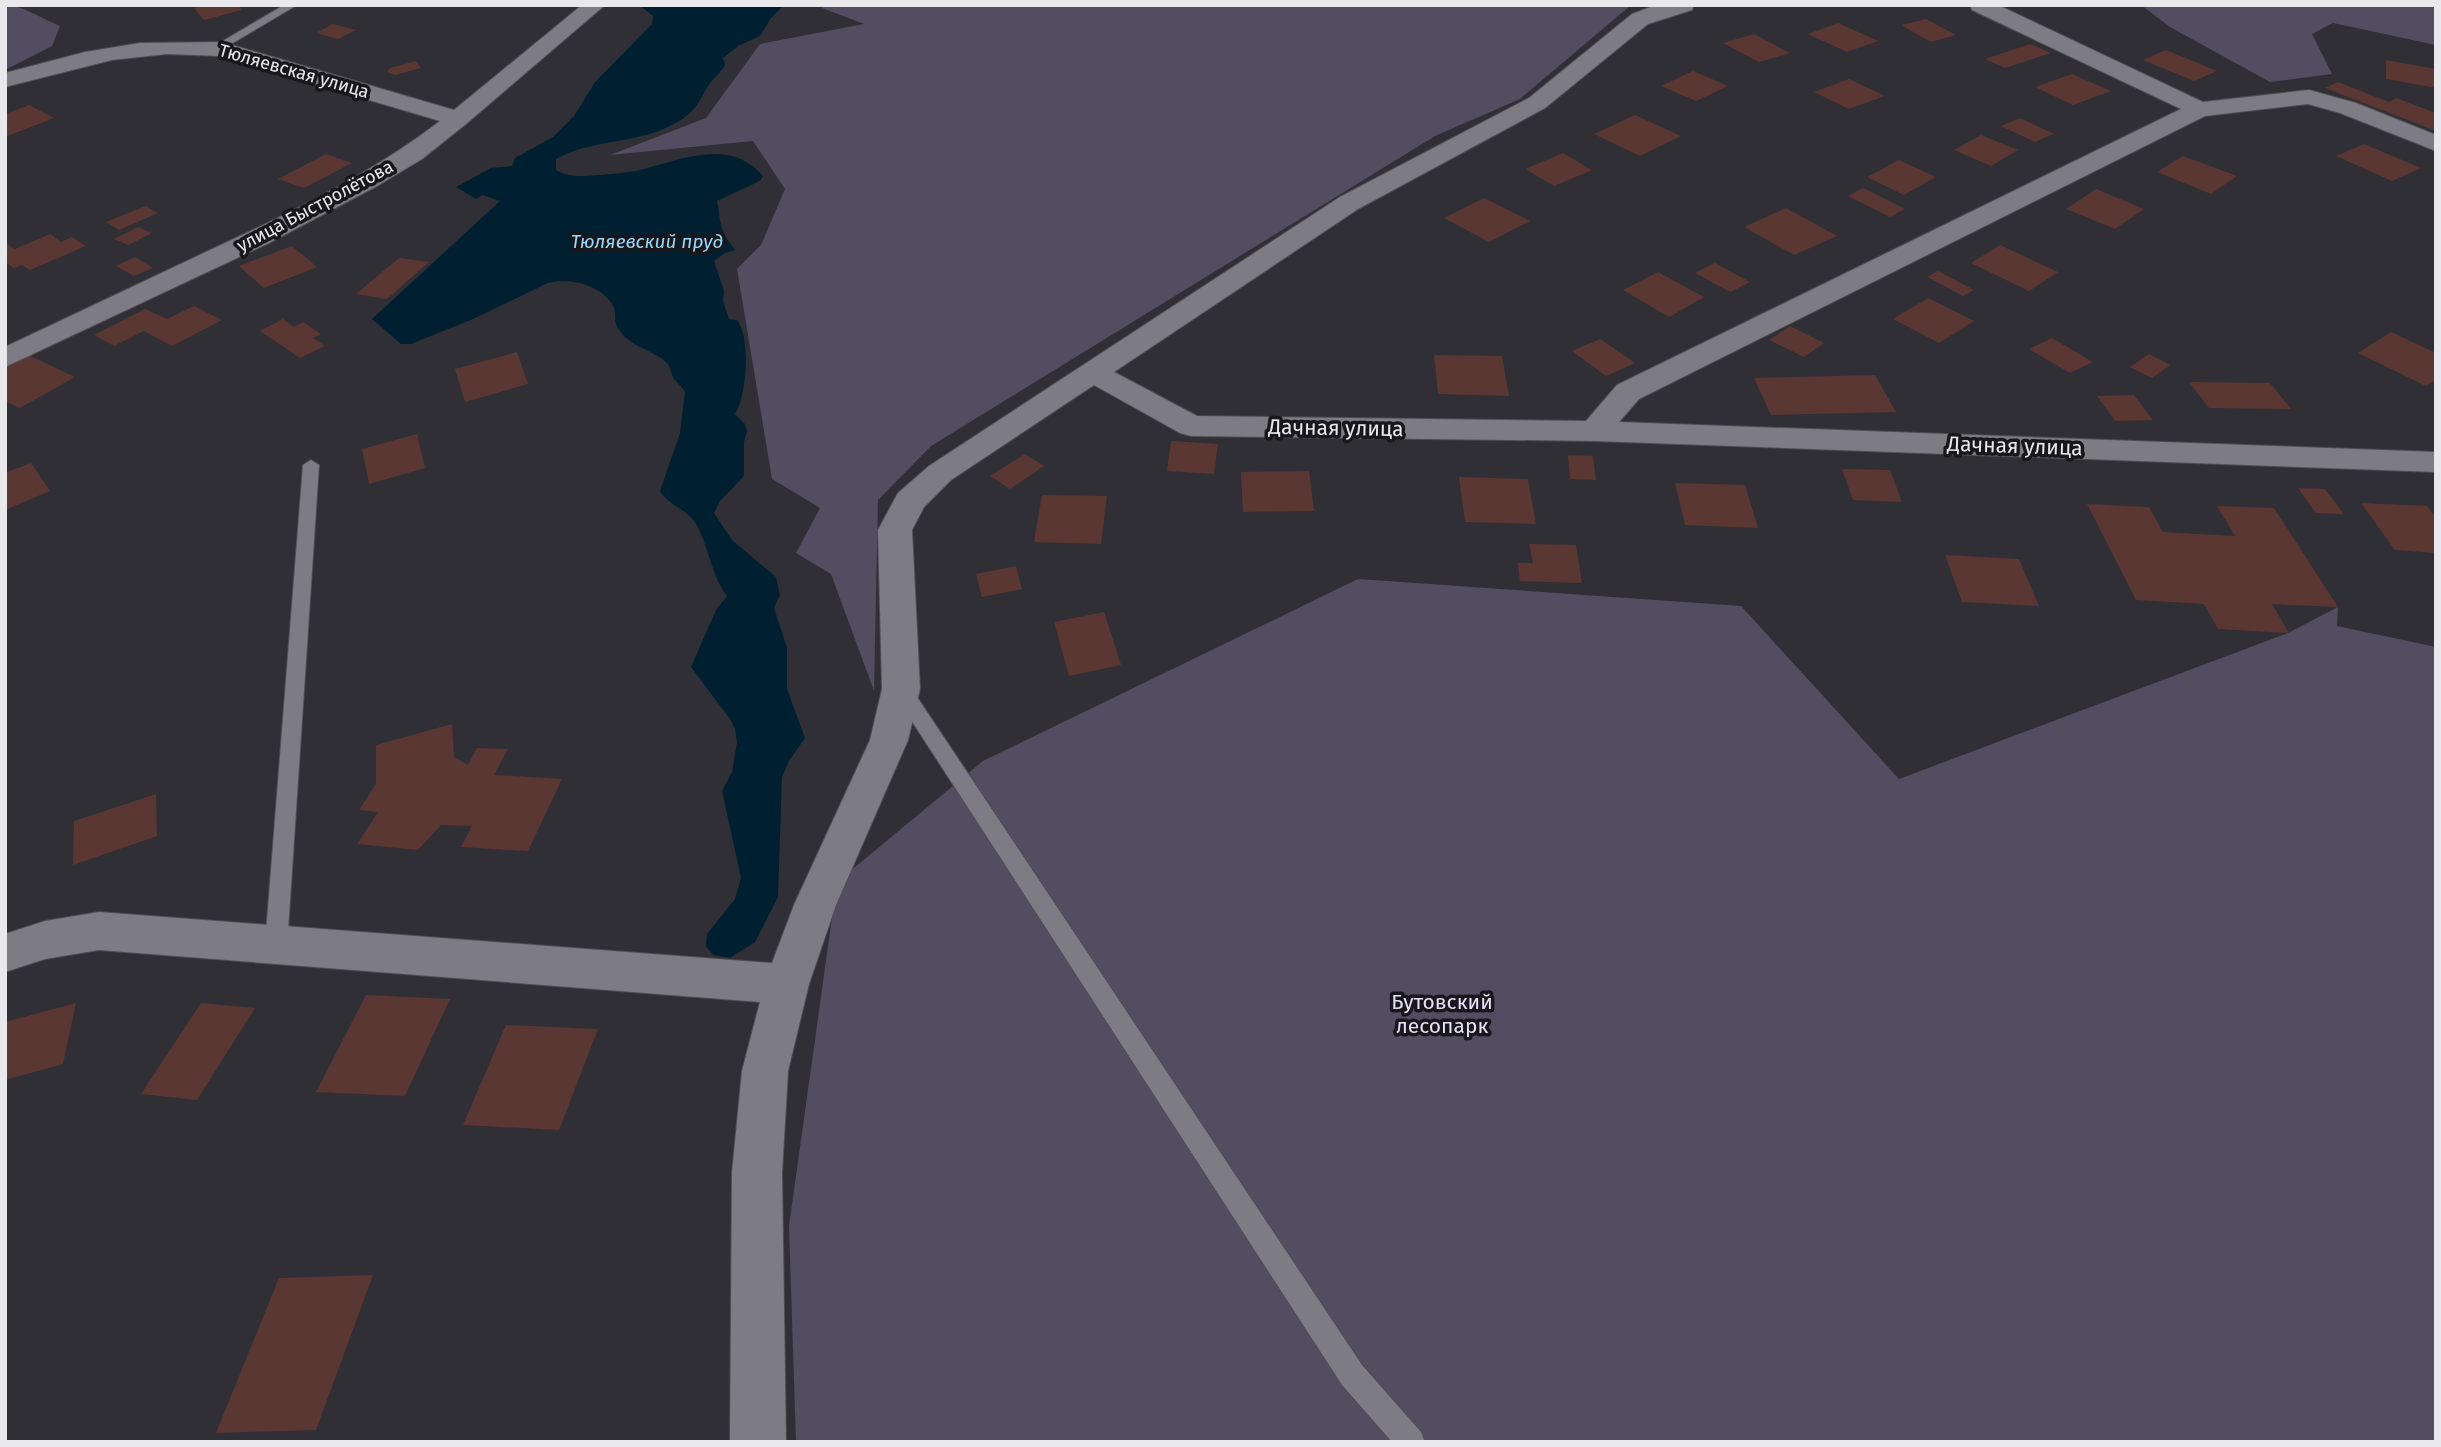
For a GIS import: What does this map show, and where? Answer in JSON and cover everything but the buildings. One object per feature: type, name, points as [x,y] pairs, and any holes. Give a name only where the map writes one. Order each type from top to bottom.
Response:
[{"type":"street","name":"улица Быстролётова","points":[[5,358],[260,237],[368,181],[413,154],[458,119],[594,5]]},
{"type":"street","points":[[758,1442],[757,1173],[765,1071],[787,984],[814,905],[889,740],[901,689],[895,530],[910,501],[940,473],[1349,203],[1536,103],[1640,19],[1658,11],[1684,5]]},
{"type":"street","points":[[1980,5],[2200,109]]},
{"type":"street","name":"Тюляевская улица","points":[[5,80],[84,59],[184,45],[217,48],[458,119]]},
{"type":"street","points":[[1595,431],[1629,392],[2200,109],[2309,97],[2348,108],[2436,144]]},
{"type":"street","name":"Дачная улица","points":[[1092,372],[1191,426],[1595,431],[2436,462]]},
{"type":"street","points":[[5,953],[45,940],[99,931],[787,984]]},
{"type":"lane","points":[[217,48],[292,5]]},
{"type":"lane","points":[[276,946],[311,466]]},
{"type":"lane","points":[[901,689],[1352,1375],[1411,1442]]},
{"type":"green space","points":[[5,5],[26,10],[60,26],[52,46],[5,70]]},
{"type":"green space","points":[[824,5],[1631,5],[1520,99],[1435,136],[931,446],[878,500],[874,691],[831,574],[796,553],[820,508],[772,479],[737,269],[761,245],[785,189],[753,141],[610,155],[706,118],[760,44],[864,24],[822,8]]},
{"type":"green space","points":[[2141,5],[2436,5],[2436,45],[2333,23],[2312,34],[2332,74],[2270,82],[2170,27]]},
{"type":"green space","name":"Бутовский лесопарк","points":[[1358,579],[1741,606],[1899,779],[2288,633],[2338,607],[2337,626],[2436,647],[2436,1442],[796,1442],[789,1226],[837,882],[983,761]]},
{"type":"water","name":"Тюляевский пруд","points":[[639,5],[784,5],[771,18],[760,36],[738,46],[723,58],[725,65],[696,106],[675,124],[642,136],[572,152],[556,159],[556,170],[582,176],[636,171],[686,158],[719,154],[750,164],[763,176],[760,181],[717,201],[723,232],[735,250],[714,261],[724,291],[723,301],[729,319],[737,320],[744,339],[745,381],[735,414],[745,424],[747,431],[744,442],[744,476],[720,501],[714,513],[732,540],[776,577],[780,595],[774,608],[787,648],[787,689],[805,738],[782,777],[778,897],[755,942],[730,958],[713,955],[706,946],[707,934],[735,899],[741,878],[722,791],[732,772],[737,742],[730,719],[691,667],[716,610],[727,596],[717,579],[696,524],[660,491],[680,433],[685,392],[664,360],[631,342],[621,332],[617,327],[614,308],[606,297],[583,284],[565,281],[548,283],[473,319],[411,344],[401,344],[372,319],[500,201],[483,195],[476,199],[456,187],[491,168],[512,166],[515,158],[553,137],[574,116],[595,82],[652,24],[653,16]]}]
